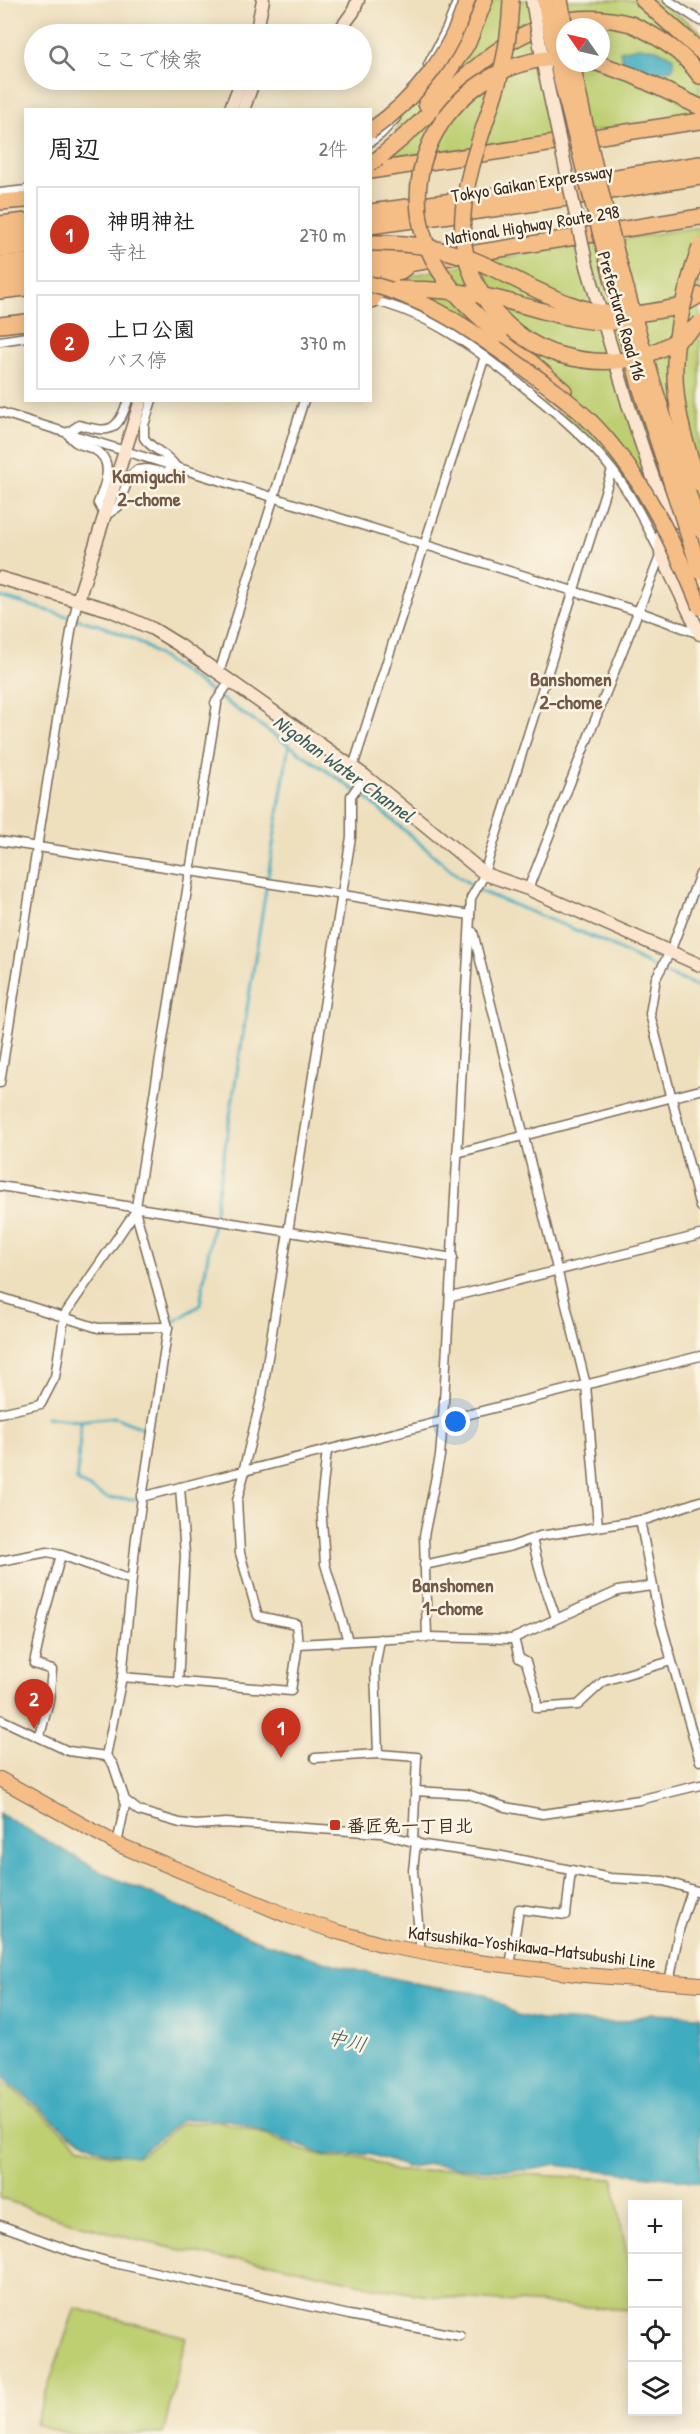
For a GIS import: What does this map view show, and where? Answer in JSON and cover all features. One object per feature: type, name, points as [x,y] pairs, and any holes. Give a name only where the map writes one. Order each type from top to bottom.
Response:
[{"type":"highway","points":[[372,129],[399,108],[422,84],[451,39],[467,0]]},
{"type":"highway","points":[[373,160],[415,118],[452,70],[474,30],[485,0]]},
{"type":"highway","points":[[511,0],[504,61],[470,168],[463,205],[466,253],[479,288],[498,315],[524,338],[556,354],[589,362],[620,362],[653,353],[700,324]]},
{"type":"highway","points":[[545,0],[560,75],[598,203]]},
{"type":"highway","points":[[560,0],[563,18]]},
{"type":"highway","points":[[645,0],[700,36]]},
{"type":"highway","points":[[645,0],[700,51]]},
{"type":"highway","points":[[373,160],[414,127],[492,49],[526,27],[555,16],[586,14],[628,23],[667,43],[700,76]]},
{"type":"highway","points":[[556,59],[533,60],[508,67],[485,79],[464,95],[445,118],[430,144],[422,172],[419,200],[426,241],[449,285],[469,308],[563,389],[576,408],[616,453],[657,514],[680,558],[700,607]]},
{"type":"highway","points":[[610,67],[632,75],[700,107]]},
{"type":"highway","points":[[574,72],[598,203],[639,383],[673,471],[700,529]]},
{"type":"highway","points":[[372,171],[434,163],[700,120]]},
{"type":"highway","points":[[373,160],[434,163]]},
{"type":"highway","name":"Tokyo Gaikan Expressway","points":[[372,212],[700,164]]},
{"type":"highway","name":"Tokyo Gaikan Expressway","points":[[372,226],[522,206],[700,177]]},
{"type":"highway","points":[[0,202],[24,200]]},
{"type":"highway","points":[[0,212],[24,209]]},
{"type":"highway","name":"National Highway Route 298","points":[[372,270],[700,217]]},
{"type":"highway","points":[[0,224],[24,221]]},
{"type":"highway","points":[[0,236],[24,233]]},
{"type":"highway","points":[[372,255],[515,241],[549,242]]},
{"type":"highway","points":[[372,243],[415,245],[458,255],[552,297],[592,310],[628,314],[680,307]]},
{"type":"highway","points":[[0,249],[24,247]]},
{"type":"highway","points":[[700,247],[678,320],[673,359],[680,419],[692,465],[700,484]]},
{"type":"highway","points":[[372,295],[393,275],[422,262]]},
{"type":"highway","points":[[7,283],[24,264]]},
{"type":"highway","points":[[7,283],[24,276]]},
{"type":"highway","points":[[372,285],[417,300],[451,318],[576,408]]},
{"type":"highway","points":[[372,296],[442,290],[470,293],[597,322],[639,321],[664,315],[700,295]]},
{"type":"highway","points":[[0,316],[24,314]]},
{"type":"highway","points":[[0,325],[24,322]]},
{"type":"highway","points":[[673,471],[700,571]]},
{"type":"main road","name":"Katsushika-Yoshikawa-Matsubushi Line","points":[[0,1779],[117,1844],[286,1915],[338,1932],[421,1953],[510,1966],[669,1983],[700,1984]]},
{"type":"street","points":[[258,24],[263,0]]},
{"type":"street","points":[[344,24],[353,12],[358,0]]},
{"type":"street","points":[[372,141],[381,134],[401,111],[440,42],[458,0]]},
{"type":"street","name":"Prefectural Road 116","points":[[532,0],[545,74],[587,266],[628,404],[661,497],[673,518],[680,523],[700,522]]},
{"type":"street","points":[[668,0],[700,21]]},
{"type":"street","points":[[231,108],[238,90]]},
{"type":"street","points":[[244,108],[250,90]]},
{"type":"street","points":[[0,193],[24,190]]},
{"type":"street","points":[[372,296],[449,331],[546,404],[612,470],[632,498],[661,554],[528,889]]},
{"type":"street","points":[[0,341],[24,337]]},
{"type":"street","points":[[353,767],[485,356]]},
{"type":"street","points":[[67,433],[79,425],[100,431],[112,429],[123,417],[127,402]]},
{"type":"street","points":[[0,1083],[72,625],[140,402]]},
{"type":"street","points":[[151,402],[144,425],[144,438],[155,449],[171,457],[176,467]]},
{"type":"street","points":[[219,673],[303,402]]},
{"type":"street","points":[[0,412],[638,611],[700,634]]},
{"type":"street","points":[[67,433],[75,444],[97,451],[104,459],[107,479],[98,503],[105,516]]},
{"type":"street","points":[[105,516],[118,507],[129,477],[137,470],[147,469],[166,473],[176,467]]},
{"type":"street","points":[[427,1637],[424,1536],[440,1456],[444,1420],[472,894],[485,874],[612,470]]},
{"type":"street","name":"Prefectural Road 116","points":[[661,497],[661,554],[700,634]]},
{"type":"street","points":[[0,578],[110,610],[153,629],[353,767],[485,874],[528,889],[700,965]]},
{"type":"street","points":[[0,1413],[41,1404],[55,1377],[63,1318],[136,1208],[216,704],[230,681]]},
{"type":"street","points":[[122,1677],[291,1691],[298,1644],[296,1624],[258,1616],[240,1552],[237,1501],[262,1395],[351,837],[351,796],[365,776]]},
{"type":"street","points":[[0,841],[341,895],[470,918]]},
{"type":"street","points":[[700,874],[670,952],[658,975],[650,1014],[700,1207]]},
{"type":"street","points":[[470,918],[586,1384],[598,1526]]},
{"type":"street","points":[[457,1153],[700,1090]]},
{"type":"street","points":[[0,1186],[453,1258]]},
{"type":"street","points":[[106,1756],[122,1677],[141,1497],[168,1327],[136,1208]]},
{"type":"street","points":[[451,1297],[700,1235]]},
{"type":"street","points":[[0,1297],[98,1329],[168,1327]]},
{"type":"street","points":[[141,1497],[700,1356]]},
{"type":"street","points":[[327,1450],[321,1497],[325,1564],[348,1641]]},
{"type":"street","points":[[177,1683],[185,1555],[180,1487]]},
{"type":"street","points":[[424,1565],[512,1546],[532,1539],[640,1520],[700,1501]]},
{"type":"street","points":[[640,1520],[651,1586],[700,1761]]},
{"type":"street","points":[[532,1539],[541,1575],[556,1618]]},
{"type":"street","points":[[0,1561],[48,1552],[131,1580]]},
{"type":"street","points":[[40,1736],[49,1700],[52,1670],[34,1664],[45,1612],[61,1555]]},
{"type":"street","points":[[298,1644],[427,1637],[514,1638],[618,1591],[651,1586]]},
{"type":"street","points":[[514,1638],[519,1658],[526,1662],[536,1695],[537,1708],[578,1705],[604,1681],[671,1661]]},
{"type":"street","points":[[378,1754],[375,1669],[380,1639]]},
{"type":"street","points":[[0,1719],[68,1750],[106,1756],[113,1764],[125,1805],[117,1844]]},
{"type":"street","points":[[317,1759],[378,1754],[417,1757],[413,1871],[421,1953]]},
{"type":"street","points":[[415,1791],[467,1794],[505,1807],[543,1814],[639,1800],[700,1785]]},
{"type":"street","points":[[123,1797],[140,1811],[190,1825],[226,1823],[359,1830],[610,1878],[664,1881],[696,1891],[679,1930],[669,1983]]},
{"type":"street","points":[[510,1966],[519,1909],[566,1915],[571,1870]]},
{"type":"street","points":[[0,2225],[80,2254],[118,2264],[348,2315],[460,2336]]},
{"type":"green space","points":[[458,0],[657,0],[700,31],[700,113],[533,142],[395,156],[397,121],[441,47]],"holes":[[[639,47],[649,72],[634,75],[625,70],[620,51]]]},
{"type":"green space","points":[[700,227],[700,508],[658,534],[621,474],[572,421],[511,371],[457,333],[412,308],[393,286],[415,275],[488,260]]},
{"type":"green space","points":[[0,2082],[9,2086],[80,2146],[110,2155],[144,2154],[182,2123],[222,2122],[261,2133],[300,2150],[330,2157],[364,2157],[395,2171],[454,2168],[478,2172],[613,2179],[628,2260],[628,2310],[429,2296],[374,2287],[272,2263],[218,2258],[136,2240],[57,2218],[0,2198]]},
{"type":"green space","points":[[75,2308],[186,2337],[163,2434],[69,2434],[35,2424]]},
{"type":"water","points":[[639,47],[656,49],[673,57],[674,66],[672,69],[634,75],[625,70],[620,51]]},
{"type":"water","name":"中川","points":[[0,1814],[107,1875],[259,1941],[316,1959],[438,1988],[486,1994],[517,2015],[540,2020],[615,2023],[651,2014],[700,2016],[700,2182],[556,2165],[529,2170],[477,2169],[430,2164],[407,2167],[369,2154],[325,2155],[230,2120],[183,2119],[137,2156],[105,2152],[70,2134],[0,2075]]},
{"type":"waterway","name":"Nigohan Water Channel","points":[[0,597],[105,627],[136,640],[369,800],[458,876],[482,892],[600,940],[669,975],[700,987]]},
{"type":"waterway","points":[[168,1323],[174,1322],[200,1305],[289,744]]},
{"type":"waterway","points":[[46,1417],[78,1421],[115,1417],[146,1430]]},
{"type":"waterway","points":[[81,1421],[77,1481],[107,1498],[136,1499]]},
{"type":"place","name":"上口公園","points":[[34,1729]]},
{"type":"place","name":"神明神社","points":[[281,1758]]},
{"type":"place","name":"番匠免一丁目北","points":[[335,1825]]},
{"type":"district","name":"Kamiguchi 2-chome","points":[[149,486]]},
{"type":"district","name":"Banshomen 2-chome","points":[[571,690]]},
{"type":"district","name":"Banshomen 1-chome","points":[[453,1596]]}]
